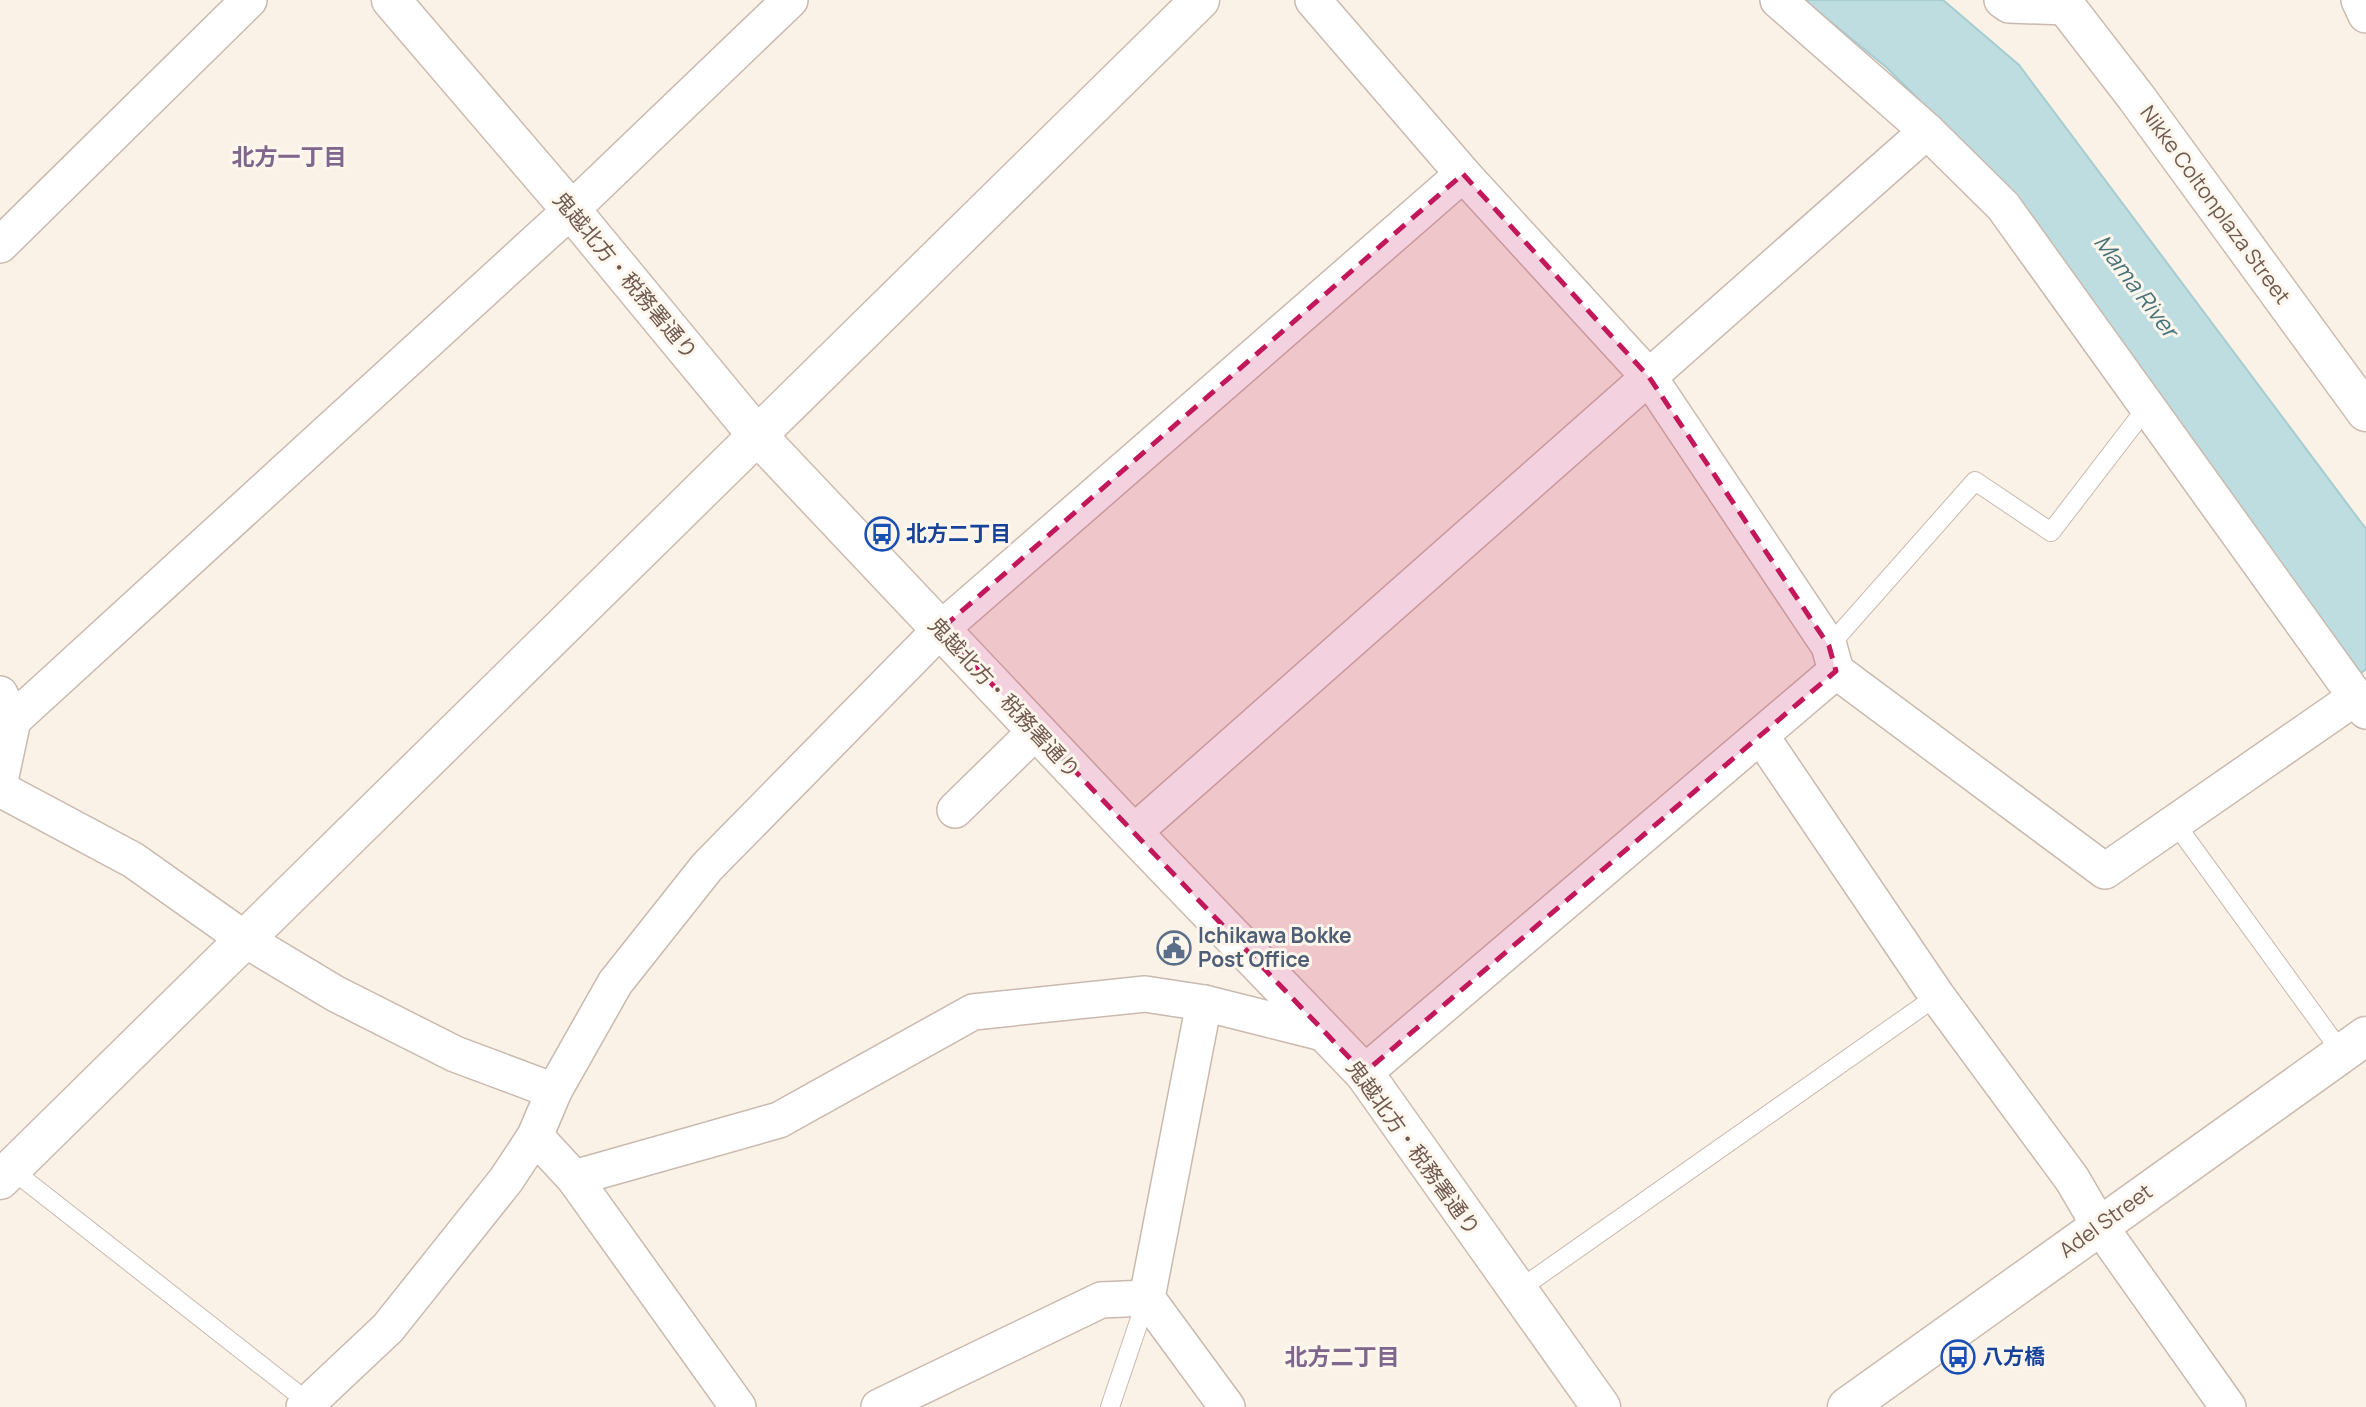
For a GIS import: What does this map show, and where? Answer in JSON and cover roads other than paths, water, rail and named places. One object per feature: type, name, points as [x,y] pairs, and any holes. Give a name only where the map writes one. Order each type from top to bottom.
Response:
[{"type":"street","name":"鬼越北方・税務署通り","points":[[391,0],[571,210],[757,434],[1035,731],[1364,1073],[1601,1407]]},
{"type":"street","points":[[5,1174],[1200,0]]},
{"type":"street","points":[[1313,0],[1463,174],[1648,377],[1833,658],[2105,871],[2361,704],[2003,206],[1927,131],[1778,0]]},
{"type":"street","points":[[2002,0],[2009,5],[2063,4]]},
{"type":"street","points":[[2359,0],[2366,15]]},
{"type":"street","points":[[0,781],[6,707],[571,210],[784,2]]},
{"type":"street","points":[[0,245],[235,4]]},
{"type":"street","name":"Nikke Coltonplaza Street","points":[[2063,4],[2136,97],[2357,393]]},
{"type":"street","points":[[1133,834],[1927,131]]},
{"type":"street","points":[[306,1405],[388,1328],[506,1180],[535,1136],[554,1090],[615,983],[707,867],[940,630],[1463,174]]},
{"type":"street","points":[[1364,1073],[1761,736],[1833,658]]},
{"type":"street","points":[[955,810],[1035,731]]},
{"type":"street","points":[[1761,736],[1937,996],[2072,1179],[2099,1225],[2228,1407]]},
{"type":"street","points":[[0,789],[133,860],[246,940],[336,994],[455,1054],[554,1090]]},
{"type":"street","points":[[574,1178],[779,1120],[973,1013],[1144,994],[1204,1003],[1324,1034]]},
{"type":"street","points":[[1204,1003],[1147,1298],[1227,1407]]},
{"type":"street","name":"Adel Street","points":[[1847,1407],[2354,1045]]},
{"type":"street","points":[[535,1136],[574,1178],[738,1407]]},
{"type":"street","points":[[879,1407],[1101,1300],[1147,1298]]},
{"type":"lane","points":[[1833,658],[1975,481],[2052,532],[2147,407]]},
{"type":"lane","points":[[2175,823],[2354,1045]]},
{"type":"lane","points":[[1517,1291],[1937,996]]},
{"type":"lane","points":[[5,1174],[306,1405]]},
{"type":"lane","points":[[1110,1407],[1147,1298]]},
{"type":"water","name":"Mama River","points":[[1804,0],[1943,0],[2019,65],[2366,529],[2366,669],[2361,673],[1975,155],[1886,67]]},
{"type":"place","name":"北方二丁目","points":[[882,534]]},
{"type":"place","name":"Ichikawa Bokke Post Office","points":[[1174,948]]},
{"type":"place","name":"八方橋","points":[[1958,1357]]},
{"type":"district","name":"北方一丁目","points":[[289,157]]},
{"type":"district","name":"北方二丁目","points":[[1342,1357]]}]
